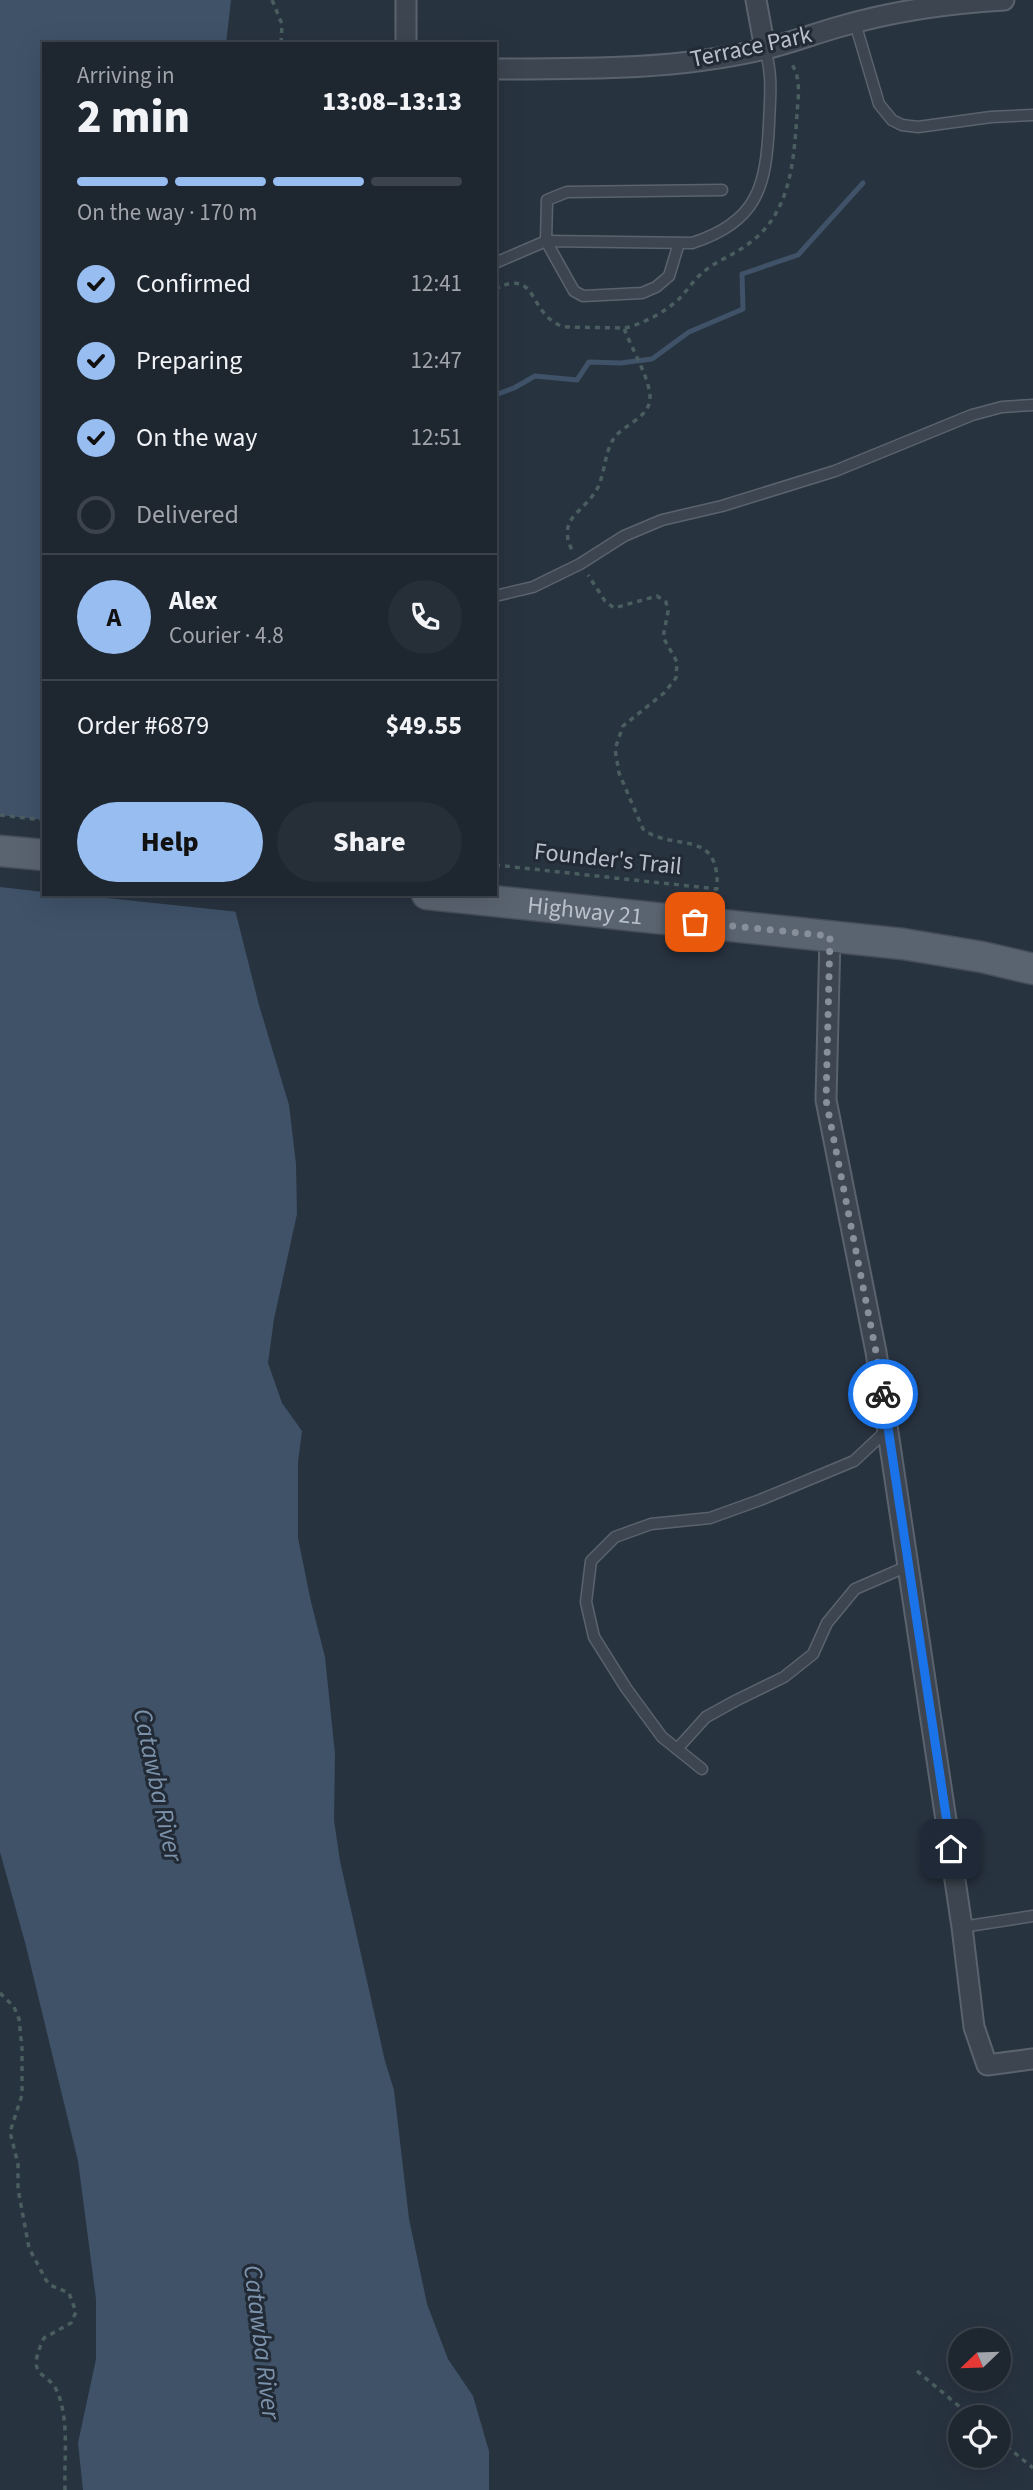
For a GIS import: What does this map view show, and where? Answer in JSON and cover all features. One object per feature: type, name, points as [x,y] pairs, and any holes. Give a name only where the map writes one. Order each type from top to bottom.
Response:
[{"type":"main road","points":[[0,851],[42,855]]},
{"type":"main road","name":"Highway 21","points":[[446,896],[944,950],[1033,969]]},
{"type":"street","points":[[406,0],[406,42]]},
{"type":"street","points":[[756,0],[765,49]]},
{"type":"street","name":"Terrace Park","points":[[497,69],[596,69],[703,61],[765,49],[855,23],[915,10],[1004,0]]},
{"type":"street","points":[[830,936],[826,1100],[876,1352],[962,1927],[974,2027],[987,2065],[1033,2059]]},
{"type":"lane","points":[[855,23],[879,104],[892,120],[902,125],[918,127],[991,117],[1033,115]]},
{"type":"lane","points":[[497,263],[547,241],[692,243],[712,236],[734,223],[750,207],[762,182],[767,158],[772,72],[765,49]]},
{"type":"lane","points":[[679,243],[669,276],[656,287],[642,293],[583,296],[574,291],[547,241],[547,200],[567,192],[722,190]]},
{"type":"lane","points":[[497,596],[533,587],[580,564],[624,536],[662,520],[722,506],[835,471],[972,415],[1002,407],[1033,405]]},
{"type":"lane","points":[[702,1769],[662,1737],[626,1688],[594,1637],[586,1602],[591,1561],[615,1537],[651,1524],[710,1518],[854,1461],[888,1430]]},
{"type":"lane","points":[[677,1749],[706,1717],[784,1677],[813,1654],[827,1623],[855,1589],[909,1566]]},
{"type":"lane","points":[[962,1927],[1033,1916]]},
{"type":"path","points":[[272,0],[280,18],[281,42]]},
{"type":"path","points":[[497,288],[511,282],[519,282],[529,291],[542,315],[555,325],[575,329],[624,328],[646,381],[650,399],[647,408],[614,437],[598,488],[575,512],[568,524],[569,544],[580,564]]},
{"type":"path","name":"Founder's Trail","points":[[497,865],[717,889],[715,866],[706,851],[688,842],[651,834],[643,829],[615,760],[616,741],[623,726],[670,688],[676,678],[677,662],[663,637],[668,612],[666,603],[657,596],[614,608],[605,601],[580,564]]},
{"type":"path","points":[[0,815],[42,820]]},
{"type":"path","points":[[0,1993],[14,2007],[19,2019],[22,2041],[22,2095],[10,2132],[18,2164],[18,2189],[29,2248],[38,2269],[50,2285],[69,2293],[76,2312],[71,2323],[44,2338],[37,2362],[38,2372],[55,2388],[59,2396],[64,2427],[65,2490]]},
{"type":"path","points":[[917,2371],[958,2405]]},
{"type":"path","points":[[1011,2450],[1033,2468]]},
{"type":"water","name":"Catawba River","points":[[0,0],[231,0],[226,42],[42,42],[42,896],[232,896],[259,1005],[289,1105],[296,1164],[297,1214],[274,1319],[268,1363],[282,1403],[302,1431],[298,1462],[298,1538],[325,1657],[335,1754],[334,1820],[340,1861],[385,2061],[394,2090],[409,2219],[427,2304],[448,2359],[473,2396],[489,2451],[489,2490],[83,2490],[78,2443],[96,2359],[96,2299],[78,2161],[26,1946],[0,1852]]},
{"type":"pier","points":[[0,815],[42,820],[42,892],[0,887]]},
{"type":"pier","points":[[88,896],[235,896],[239,912]]},
{"type":"waterway","points":[[497,394],[535,376],[577,380],[589,362],[621,363],[652,359],[689,332],[743,309],[742,274],[798,255],[863,183]]},
{"type":"way so far","points":[[695,922],[830,936],[826,1100],[883,1394]]},
{"type":"route","points":[[883,1394],[951,1849]]}]
